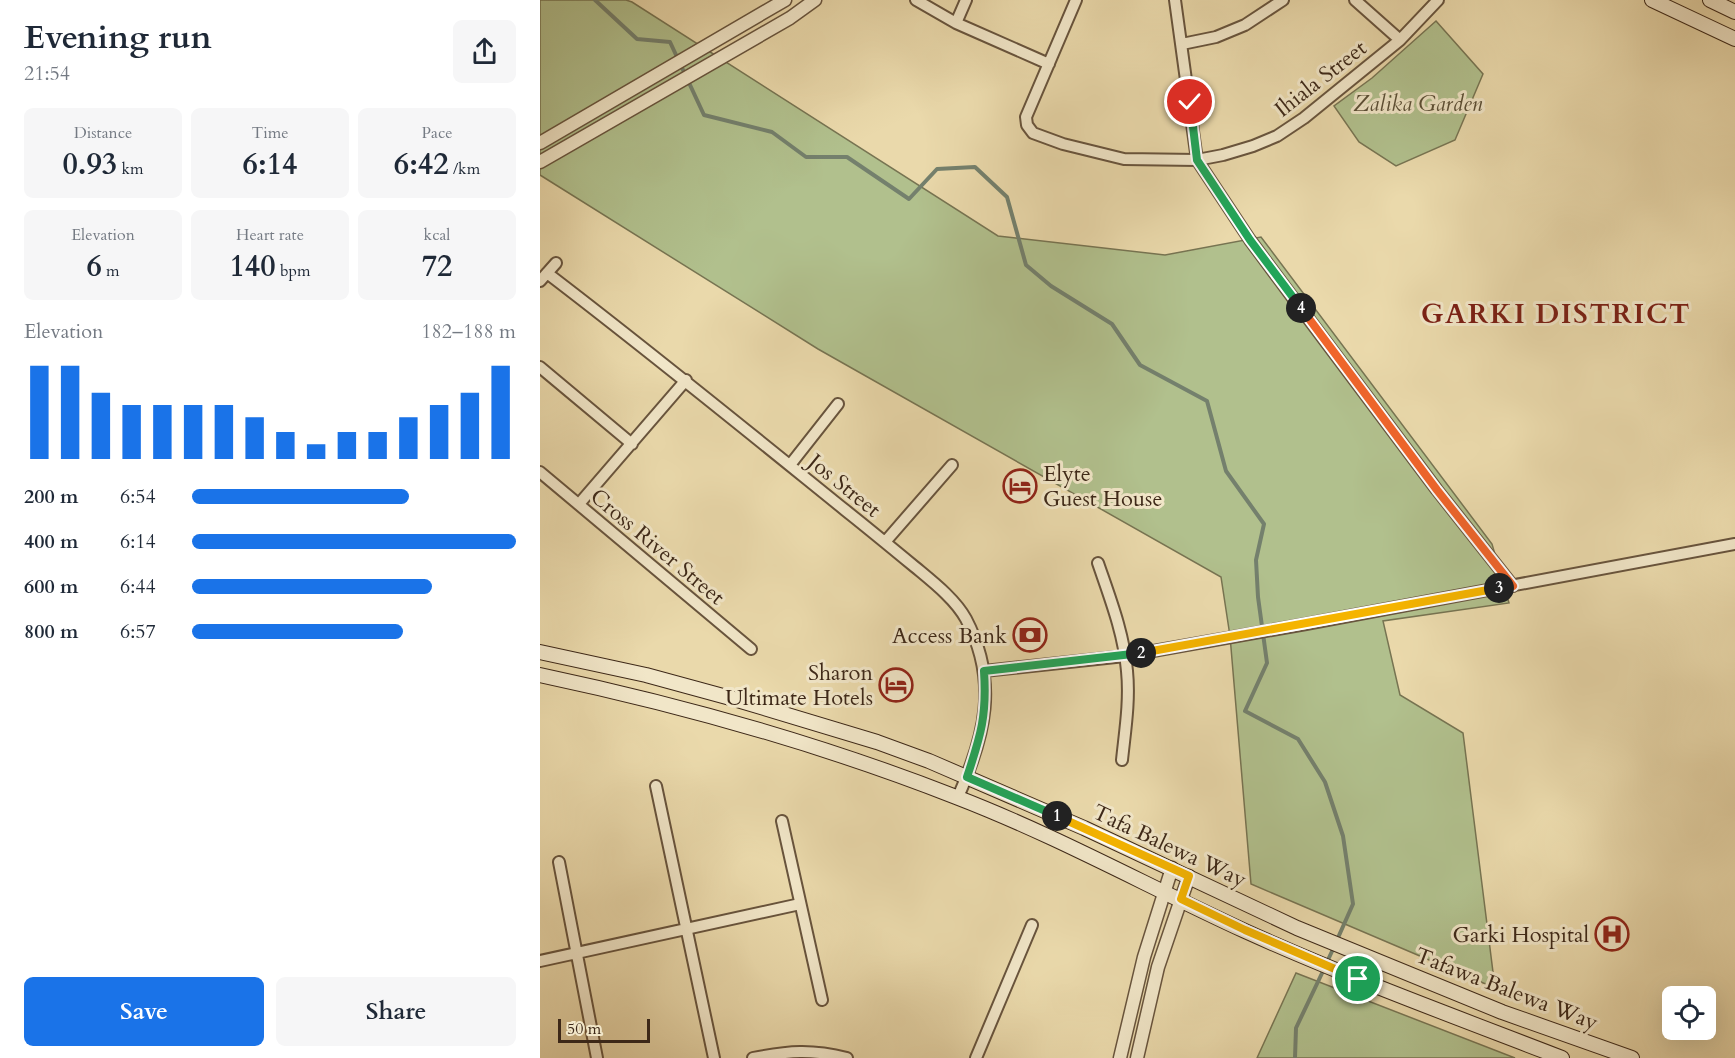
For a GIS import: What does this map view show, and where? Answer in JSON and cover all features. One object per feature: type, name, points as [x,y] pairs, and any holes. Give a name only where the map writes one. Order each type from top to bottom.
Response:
[{"type":"main road","points":[[1652,0],[1735,39]]},
{"type":"main road","points":[[1710,0],[1735,12]]},
{"type":"main road","name":"Tafa Balewa Way","points":[[540,652],[646,675],[877,742],[967,777],[1366,957]]},
{"type":"main road","name":"Tafa Balewa Way","points":[[540,675],[639,696],[728,719],[873,766],[958,797],[1287,949],[1358,979]]},
{"type":"main road","name":"Tafawa Balewa Way","points":[[1366,957],[1502,1012],[1632,1058]]},
{"type":"main road","name":"Tafawa Balewa Way","points":[[1358,979],[1562,1058]]},
{"type":"street","points":[[540,162],[790,18],[815,0]]},
{"type":"street","points":[[916,0],[956,23],[1049,64]]},
{"type":"street","points":[[956,23],[966,0]]},
{"type":"street","name":"Ihiala Street","points":[[1076,0],[1026,117],[1027,125],[1033,133],[1090,152],[1124,159],[1197,160],[1223,155],[1277,136],[1304,118],[1400,40],[1438,0]]},
{"type":"street","points":[[1175,0],[1197,160],[1250,240],[1292,297],[1437,490],[1513,586]]},
{"type":"street","points":[[1182,44],[1216,37],[1245,25],[1283,0]]},
{"type":"street","points":[[1355,0],[1400,40]]},
{"type":"street","points":[[540,143],[782,1],[790,18]]},
{"type":"street","points":[[544,277],[556,263]]},
{"type":"street","name":"Jos Street","points":[[544,277],[686,380],[885,542],[943,592],[965,617],[984,671],[986,702],[982,734],[958,797]]},
{"type":"street","points":[[540,367],[632,444]]},
{"type":"street","points":[[579,504],[686,380]]},
{"type":"street","points":[[790,465],[838,404]]},
{"type":"street","points":[[885,542],[952,465]]},
{"type":"street","name":"Cross River Street","points":[[540,473],[751,649]]},
{"type":"street","points":[[984,671],[1125,656],[1735,544]]},
{"type":"street","points":[[1098,563],[1112,603],[1125,656],[1128,692],[1122,760]]},
{"type":"street","points":[[656,786],[714,1058]]},
{"type":"street","points":[[782,821],[822,1000]]},
{"type":"street","points":[[559,862],[597,1058]]},
{"type":"street","points":[[1120,1058],[1144,957],[1173,868]]},
{"type":"street","points":[[1137,1058],[1158,967],[1189,876]]},
{"type":"street","points":[[540,961],[800,904]]},
{"type":"street","points":[[976,1058],[1032,925]]},
{"type":"street","points":[[753,1058],[775,1053],[813,1051],[847,1058]]},
{"type":"green space","points":[[540,0],[626,0],[632,2],[998,236],[1165,255],[1261,237],[1492,544],[1509,603],[1383,621],[1400,695],[1463,733],[1495,988],[1251,884],[1230,636],[1221,577],[818,349],[540,175]]},
{"type":"green space","name":"Zalika Garden","points":[[1436,21],[1483,74],[1455,140],[1396,166],[1359,142],[1334,106],[1372,78]]},
{"type":"green space","points":[[1296,973],[1515,1058],[1257,1058]]},
{"type":"waterway","points":[[595,0],[637,39],[670,42],[704,115],[772,132],[806,157],[847,157],[909,199],[937,169],[975,167],[1007,197],[1026,265],[1051,286],[1112,324],[1140,365],[1207,401],[1226,471],[1264,524],[1256,560],[1258,597],[1267,663],[1245,711],[1298,739],[1325,782],[1343,836],[1353,904],[1337,940]]},
{"type":"waterway","points":[[1327,962],[1334,947]]},
{"type":"waterway","points":[[1295,1058],[1296,1028],[1324,969]]},
{"type":"place","name":"Elyte Guest House","points":[[1020,486]]},
{"type":"place","name":"Access Bank","points":[[1030,635]]},
{"type":"place","name":"Sharon Ultimate Hotels","points":[[896,685]]},
{"type":"place","name":"Garki Hospital","points":[[1612,934]]},
{"type":"district","name":"GARKI DISTRICT","points":[[1556,313]]},
{"type":"route","points":[[1190,102],[1197,160],[1211,182],[1250,240],[1330,348],[1513,586],[1125,656],[984,671],[986,702],[982,734],[967,777],[1189,876],[1181,899],[1245,930],[1358,979]]}]
